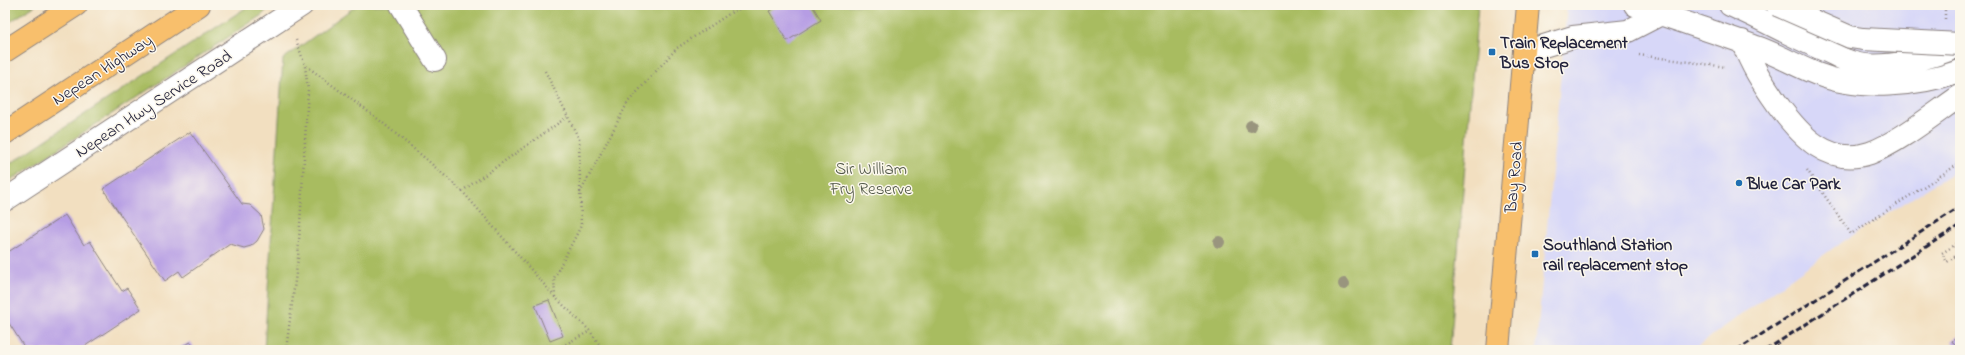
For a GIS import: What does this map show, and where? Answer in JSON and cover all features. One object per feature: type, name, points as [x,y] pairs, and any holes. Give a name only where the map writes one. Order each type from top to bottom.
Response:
[{"type":"main road","points":[[5,51],[76,5]]},
{"type":"main road","name":"Nepean Highway","points":[[5,133],[199,5]]},
{"type":"main road","name":"Bay Road","points":[[1498,350],[1528,5]]},
{"type":"street","points":[[401,5],[435,60]]},
{"type":"street","points":[[1635,5],[1775,54],[1817,74],[1834,80],[1877,85],[1914,81],[1943,76],[1960,71]]},
{"type":"street","points":[[1730,5],[1794,37],[1851,62],[1866,65],[1910,62],[1936,55],[1960,45]]},
{"type":"street","points":[[1777,5],[1850,37],[1863,40],[1960,45]]},
{"type":"street","name":"Nepean Hwy Service Road","points":[[5,200],[294,10]]},
{"type":"street","points":[[1524,52],[1573,37],[1628,31],[1661,14]]},
{"type":"street","points":[[1742,42],[1752,67],[1797,131],[1810,142],[1838,155],[1854,156],[1880,149],[1960,96]]},
{"type":"path","points":[[580,193],[628,102],[677,48],[732,12],[750,5]]},
{"type":"path","points":[[286,350],[298,258],[308,90],[305,65],[294,10]]},
{"type":"path","points":[[1638,54],[1729,68]]},
{"type":"path","points":[[305,65],[378,119],[462,191],[555,297],[590,331],[603,350]]},
{"type":"path","points":[[545,71],[579,139],[581,226],[554,278],[555,297]]},
{"type":"path","points":[[462,191],[567,117]]},
{"type":"path","points":[[1803,164],[1851,234],[1960,163]]},
{"type":"path","points":[[1960,242],[1942,253],[1947,262],[1960,253]]},
{"type":"path","points":[[555,350],[590,331]]},
{"type":"shaded area","name":"Blue Car Park","points":[[1567,5],[1960,5],[1960,168],[1836,246],[1692,350],[1536,350]]},
{"type":"green space","points":[[5,5],[36,5],[5,25]]},
{"type":"green space","points":[[250,5],[272,5],[262,15],[5,184],[5,167]]},
{"type":"green space","name":"Sir William Fry Reserve","points":[[357,5],[1478,5],[1450,350],[264,350],[283,59]]},
{"type":"building","points":[[780,5],[812,5],[821,20],[787,41],[769,11]]},
{"type":"building","points":[[190,132],[242,204],[250,205],[261,215],[264,229],[257,241],[251,246],[244,248],[230,244],[183,277],[179,271],[165,281],[103,189]]},
{"type":"building","points":[[65,215],[84,245],[90,241],[122,291],[127,288],[141,309],[79,350],[26,350],[5,317],[5,254]]},
{"type":"building","points":[[549,300],[563,336],[550,341],[535,305]]},
{"type":"building","points":[[1960,335],[1960,350],[1958,350],[1952,341]]},
{"type":"building","points":[[191,342],[195,350],[173,350]]},
{"type":"railway","points":[[1737,350],[1960,207]]},
{"type":"railway","points":[[1766,350],[1960,225]]},
{"type":"place","name":"Train Replacement Bus Stop","points":[[1492,52]]},
{"type":"place","name":"Blue Car Park","points":[[1739,183]]},
{"type":"place","name":"Southland Station rail replacement stop","points":[[1535,254]]}]
